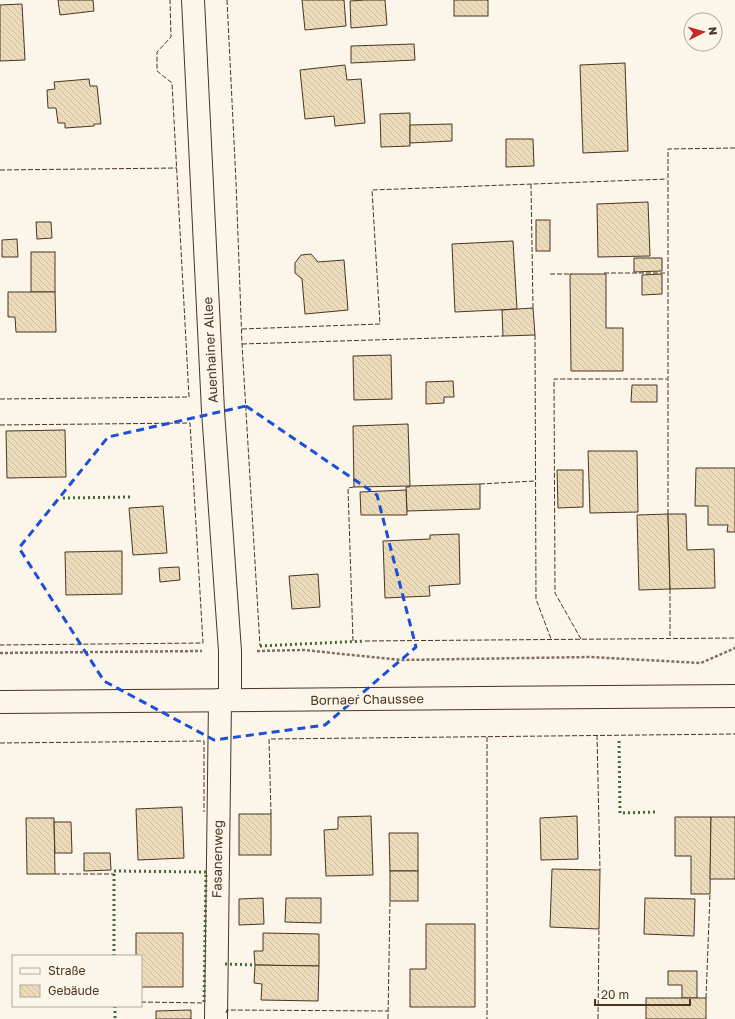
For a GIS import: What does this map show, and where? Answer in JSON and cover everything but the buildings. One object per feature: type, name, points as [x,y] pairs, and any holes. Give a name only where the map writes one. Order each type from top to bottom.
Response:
[{"type":"street","name":"Auenhainer Allee","points":[[193,0],[213,411],[230,651],[225,700]]},
{"type":"street","name":"Bornaer Chaussee","points":[[0,702],[735,696]]},
{"type":"street","name":"Fasanenweg","points":[[216,1019],[225,700]]},
{"type":"path","points":[[0,653],[304,650],[401,660],[590,657],[702,663],[735,648]]},
{"type":"highlighted area","points":[[246,406],[377,495],[416,647],[325,725],[214,740],[104,681],[19,548],[108,437]]},
{"type":"hedge","points":[[63,498],[131,497]]},
{"type":"hedge","points":[[260,646],[365,641]]},
{"type":"hedge","points":[[619,741],[620,813],[655,812]]},
{"type":"hedge","points":[[114,955],[114,871],[206,872],[204,1003]]},
{"type":"hedge","points":[[225,964],[255,965]]},
{"type":"hedge","points":[[115,1007],[115,1019]]},
{"type":"fence","points":[[0,399],[189,397],[172,83],[157,71],[157,52],[171,37],[170,0]]},
{"type":"fence","points":[[227,0],[242,344],[260,646]]},
{"type":"fence","points":[[668,514],[668,149],[735,148]]},
{"type":"fence","points":[[0,170],[177,168]]},
{"type":"fence","points":[[242,329],[380,324],[372,190],[667,179]]},
{"type":"fence","points":[[531,184],[533,308]]},
{"type":"fence","points":[[604,273],[667,273]]},
{"type":"fence","points":[[550,274],[572,274]]},
{"type":"fence","points":[[535,335],[536,599],[551,639]]},
{"type":"fence","points":[[242,344],[503,336]]},
{"type":"fence","points":[[581,639],[555,593],[554,379],[667,379]]},
{"type":"fence","points":[[0,425],[190,423],[203,643],[0,645]]},
{"type":"fence","points":[[480,484],[535,481]]},
{"type":"fence","points":[[353,641],[348,488],[354,487]]},
{"type":"fence","points":[[670,589],[670,638]]},
{"type":"fence","points":[[365,641],[735,638]]},
{"type":"fence","points":[[271,814],[269,739],[735,734]]},
{"type":"fence","points":[[597,735],[600,870]]},
{"type":"fence","points":[[487,737],[487,1019]]},
{"type":"fence","points":[[0,743],[204,741],[204,812]]},
{"type":"fence","points":[[55,874],[114,874]]},
{"type":"fence","points":[[706,998],[710,894]]},
{"type":"fence","points":[[388,1019],[390,901]]},
{"type":"fence","points":[[598,1019],[599,929]]},
{"type":"fence","points":[[142,1002],[204,1003]]},
{"type":"fence","points":[[226,1013],[227,1010],[388,1011]]}]
